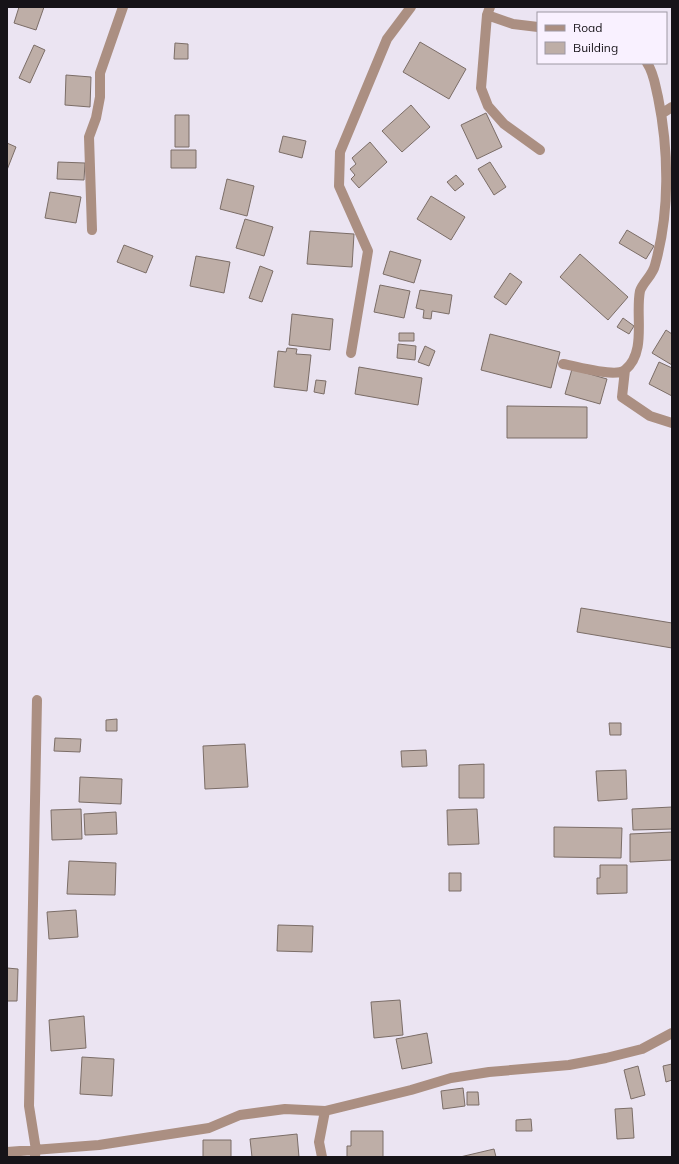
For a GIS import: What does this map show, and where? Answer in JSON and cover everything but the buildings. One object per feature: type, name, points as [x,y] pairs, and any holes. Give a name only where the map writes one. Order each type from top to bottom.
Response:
[{"type":"street","points":[[92,230],[89,137],[96,118],[100,97],[100,73],[123,7]]},
{"type":"street","points":[[351,353],[368,251],[339,186],[340,152],[387,39],[411,7]]},
{"type":"street","points":[[537,27],[513,24],[489,11],[480,88],[488,106],[504,124],[540,150]]},
{"type":"street","points":[[648,64],[652,70],[661,114],[666,180],[664,225],[655,267],[640,290],[636,353],[625,370],[622,396],[650,416],[672,423]]},
{"type":"street","points":[[661,114],[672,107]]},
{"type":"street","points":[[563,364],[614,374],[625,370]]},
{"type":"street","points":[[35,1153],[29,1106],[37,700]]},
{"type":"street","points":[[7,1152],[35,1153],[209,1128],[240,1116],[285,1109],[325,1111],[411,1090],[451,1078],[489,1072],[569,1065],[606,1058],[642,1049],[672,1033]]},
{"type":"street","points":[[322,1157],[319,1142],[325,1111]]}]
